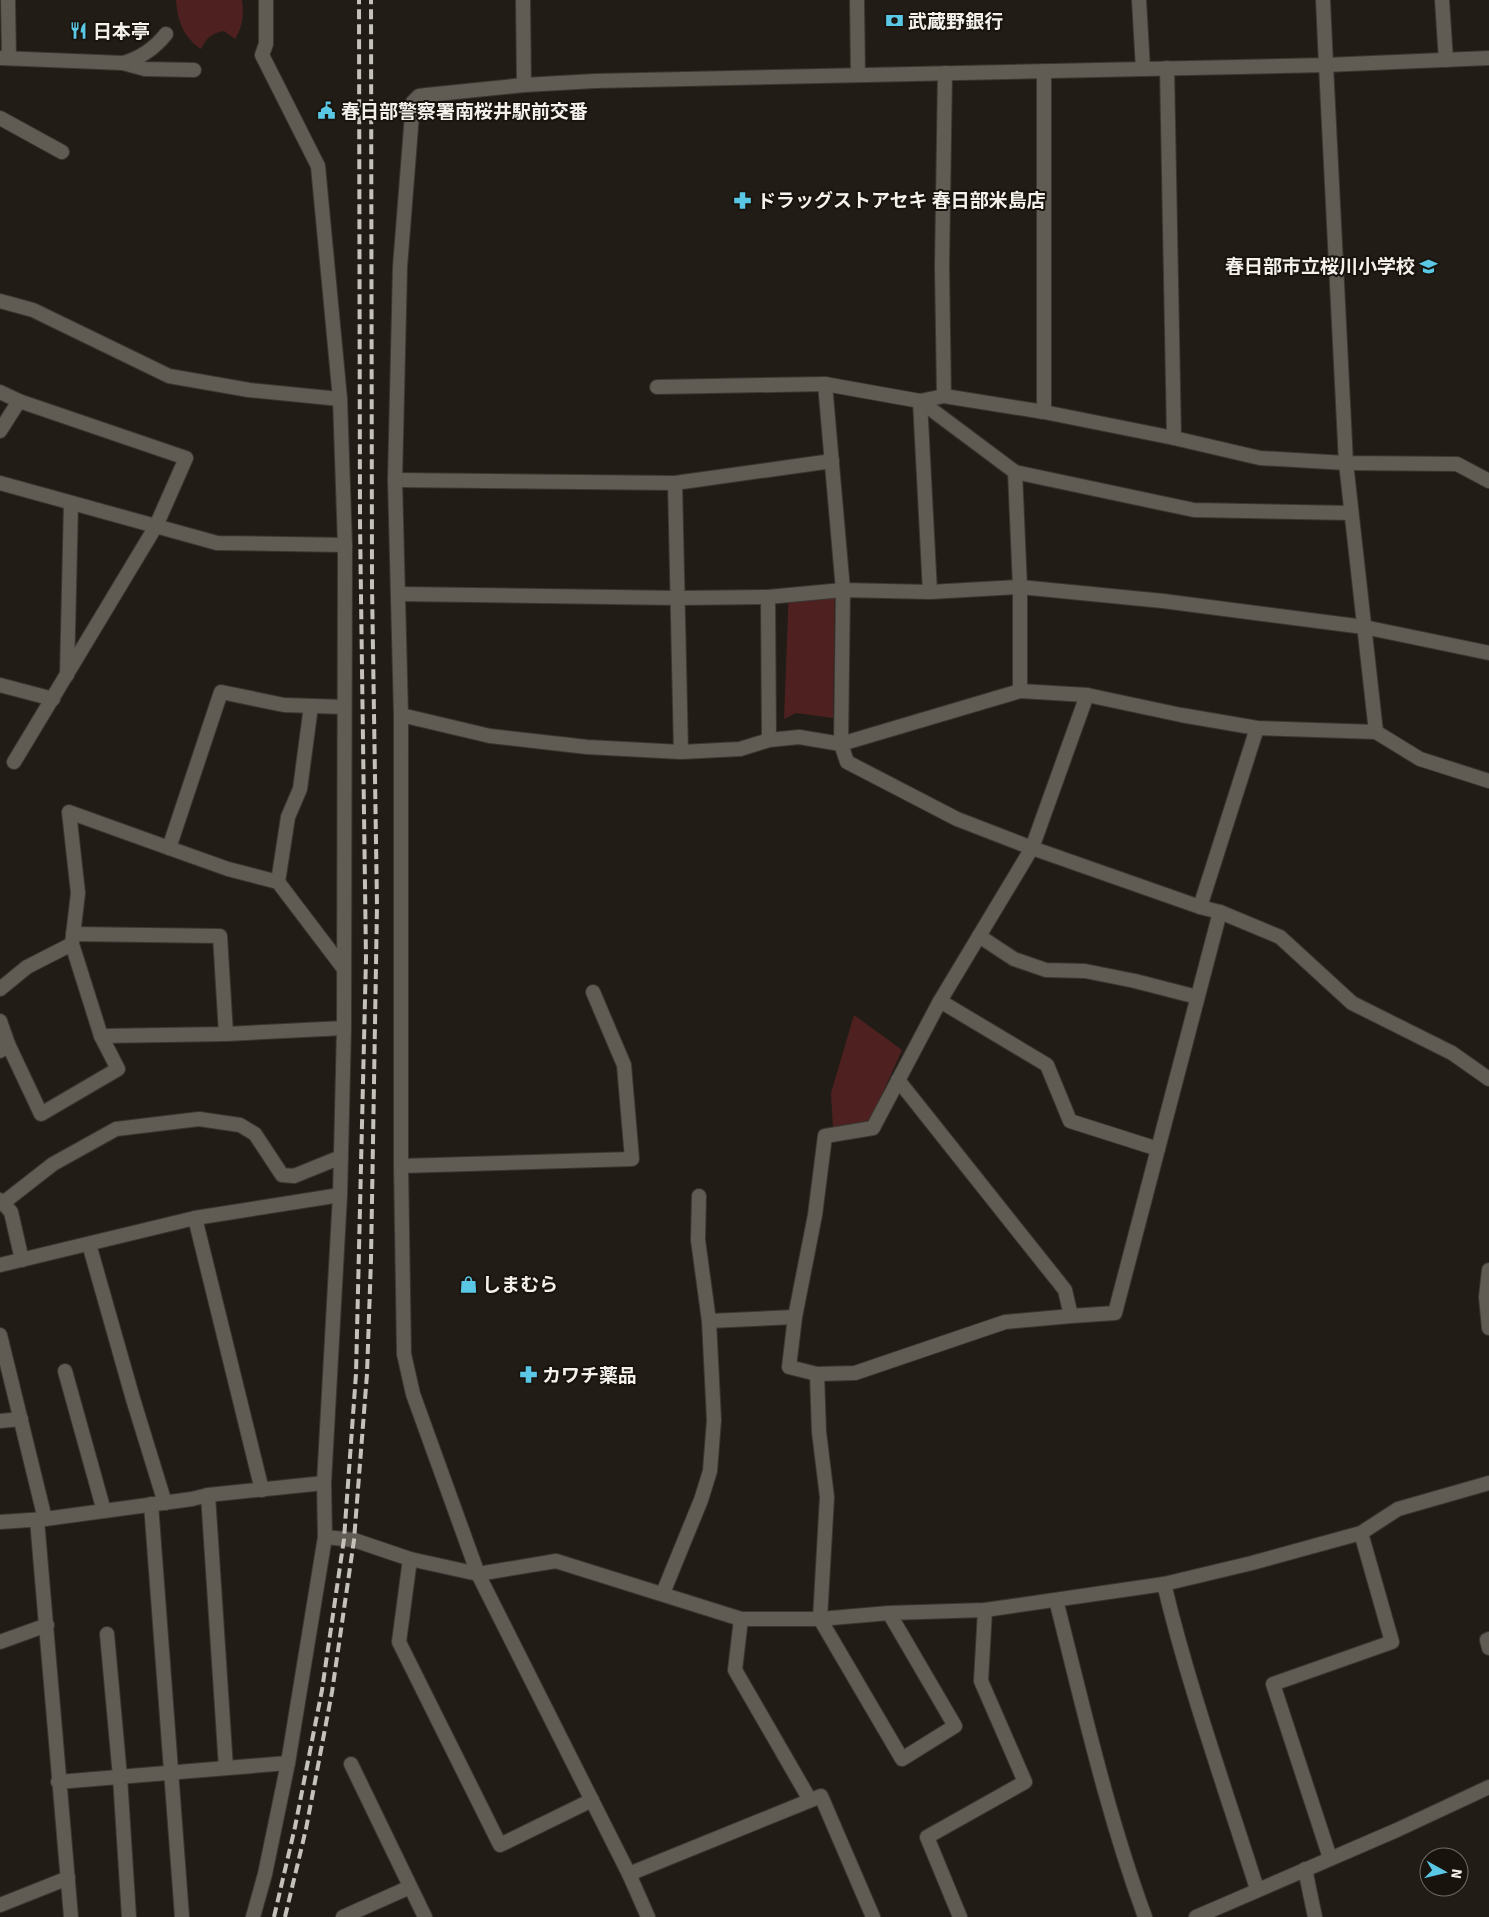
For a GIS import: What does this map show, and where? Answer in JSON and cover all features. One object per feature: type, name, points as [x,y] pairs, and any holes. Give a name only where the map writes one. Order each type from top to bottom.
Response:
[{"type":"street","points":[[8,0],[4,58],[123,63],[145,69],[194,70]]},
{"type":"street","points":[[253,1917],[265,1874],[288,1763],[325,1537],[324,1483],[340,1195],[344,1028],[345,545],[340,399],[318,166],[262,55],[266,44],[266,0]]},
{"type":"street","points":[[523,0],[524,85]]},
{"type":"street","points":[[857,0],[858,75]]},
{"type":"street","points":[[1139,0],[1143,69]]},
{"type":"street","points":[[1323,0],[1346,463],[1376,732]]},
{"type":"street","points":[[1442,0],[1446,60]]},
{"type":"street","points":[[123,63],[136,59],[148,52],[166,34]]},
{"type":"street","points":[[648,1917],[629,1874],[478,1574],[413,1394],[404,1354],[401,1166],[401,715],[395,480],[400,267],[413,102],[419,96],[524,85],[650,79],[1326,65],[1489,58]]},
{"type":"street","points":[[1167,68],[1174,438]]},
{"type":"street","points":[[1044,71],[1044,412]]},
{"type":"street","points":[[944,396],[942,266],[945,73]]},
{"type":"street","points":[[0,118],[62,152]]},
{"type":"street","points":[[0,301],[33,310],[169,376],[249,390],[340,399]]},
{"type":"street","points":[[657,387],[825,384],[920,401],[944,396],[1044,412],[1174,438],[1260,458],[1346,463],[1457,464],[1489,480]]},
{"type":"street","points":[[825,384],[843,590],[841,744],[848,762],[956,819],[1032,848],[1200,907],[1220,912],[1280,937],[1352,1002],[1452,1053],[1489,1079]]},
{"type":"street","points":[[0,392],[19,401],[186,458],[156,526],[14,762]]},
{"type":"street","points":[[0,431],[19,401]]},
{"type":"street","points":[[920,401],[1015,472],[1194,510],[1351,513]]},
{"type":"street","points":[[920,401],[930,592]]},
{"type":"street","points":[[395,480],[675,483],[832,461]]},
{"type":"street","points":[[1015,472],[1020,587],[1020,691]]},
{"type":"street","points":[[0,483],[217,543],[345,545]]},
{"type":"street","points":[[675,483],[679,598],[680,752]]},
{"type":"street","points":[[67,675],[71,503]]},
{"type":"street","points":[[398,594],[679,598],[768,597],[843,590],[930,592],[1020,587],[1163,600],[1364,627],[1489,653]]},
{"type":"street","points":[[768,597],[769,740]]},
{"type":"street","points":[[0,685],[53,699]]},
{"type":"street","points":[[401,715],[490,736],[587,748],[680,752],[740,749],[769,740],[799,737],[841,744],[1020,691],[1087,695],[1181,715],[1257,728],[1376,732],[1420,759],[1489,781]]},
{"type":"street","points":[[169,848],[221,692],[284,705],[344,707]]},
{"type":"street","points":[[1087,695],[1032,848],[940,1001],[873,1128],[825,1136],[816,1214],[795,1317],[789,1367],[817,1374],[855,1373],[1005,1322],[1115,1313],[1220,912]]},
{"type":"street","points":[[278,882],[288,817],[300,789],[311,706]]},
{"type":"street","points":[[1200,907],[1257,728]]},
{"type":"street","points":[[0,1021],[4,1048],[41,1114],[118,1069],[101,1036],[72,939],[78,893],[69,812],[228,869],[278,882],[344,969]]},
{"type":"street","points":[[0,989],[27,967],[72,939],[220,936],[226,1034]]},
{"type":"street","points":[[979,936],[1014,959],[1046,970],[1085,971],[1135,981],[1197,997]]},
{"type":"street","points":[[401,1166],[632,1160],[624,1064],[593,992]]},
{"type":"street","points":[[940,1001],[1047,1065],[1070,1121],[1158,1149]]},
{"type":"street","points":[[101,1036],[226,1034],[344,1028]]},
{"type":"street","points":[[898,1080],[1065,1290],[1071,1316]]},
{"type":"street","points":[[22,1260],[11,1212],[1,1201],[53,1164],[116,1130],[199,1119],[240,1124],[255,1134],[282,1175],[294,1176],[341,1157]]},
{"type":"street","points":[[0,1266],[195,1218],[340,1195]]},
{"type":"street","points":[[663,1594],[701,1500],[710,1471],[714,1420],[709,1321],[698,1240],[699,1196]]},
{"type":"street","points":[[195,1218],[262,1490]]},
{"type":"street","points":[[89,1244],[133,1399],[158,1504],[172,1772],[182,1917]]},
{"type":"street","points":[[1489,1270],[1486,1297],[1489,1328]]},
{"type":"street","points":[[709,1321],[795,1317]]},
{"type":"street","points":[[0,1336],[21,1419],[41,1520],[58,1782],[71,1917]]},
{"type":"street","points":[[64,1370],[104,1511]]},
{"type":"street","points":[[817,1374],[819,1432],[827,1497],[820,1619],[902,1759],[955,1726],[889,1613]]},
{"type":"street","points":[[0,1421],[21,1419]]},
{"type":"street","points":[[0,1522],[41,1520],[208,1495],[324,1483]]},
{"type":"street","points":[[325,1537],[354,1540],[410,1559],[478,1574],[556,1561],[742,1618],[820,1619],[889,1613],[985,1610],[1164,1584],[1252,1563],[1361,1533],[1398,1509],[1489,1483]]},
{"type":"street","points":[[208,1495],[226,1768]]},
{"type":"street","points":[[1330,1858],[1273,1684],[1392,1642],[1361,1533]]},
{"type":"street","points":[[410,1559],[400,1642],[500,1845],[592,1800]]},
{"type":"street","points":[[1164,1584],[1194,1695],[1257,1889]]},
{"type":"street","points":[[1056,1600],[1095,1753],[1131,1879],[1145,1917]]},
{"type":"street","points":[[960,1917],[927,1837],[1025,1782],[982,1681],[985,1610]]},
{"type":"street","points":[[742,1618],[735,1670],[810,1800]]},
{"type":"street","points":[[0,1642],[47,1625]]},
{"type":"street","points":[[107,1634],[120,1777],[129,1917]]},
{"type":"street","points":[[1489,1639],[1487,1640],[1489,1648]]},
{"type":"street","points":[[58,1782],[288,1763]]},
{"type":"street","points":[[351,1764],[410,1888],[426,1917]]},
{"type":"street","points":[[1202,1916],[1257,1889],[1397,1830],[1489,1786]]},
{"type":"street","points":[[629,1874],[821,1796],[873,1917]]},
{"type":"street","points":[[1305,1869],[1315,1917]]},
{"type":"street","points":[[0,1905],[68,1878]]},
{"type":"street","points":[[343,1917],[410,1888]]},
{"type":"shaded area","points":[[176,0],[242,0],[242,20],[240,30],[235,39],[224,31],[220,32],[210,37],[201,49],[190,40],[182,28]]},
{"type":"shaded area","points":[[789,587],[835,587],[833,718],[796,713],[784,719]]},
{"type":"shaded area","points":[[854,1015],[902,1050],[869,1123],[833,1128],[831,1093]]},
{"type":"railway","points":[[274,1917],[295,1827],[322,1690],[344,1539],[356,1374],[366,958],[360,523],[359,0]]},
{"type":"railway","points":[[285,1917],[306,1829],[332,1692],[354,1540],[367,1374],[371,1259],[377,906],[372,586],[371,0]]},
{"type":"place","name":"武蔵野銀行","points":[[894,21]]},
{"type":"place","name":"日本亭","points":[[79,31]]},
{"type":"place","name":"春日部警察署南桜井駅前交番","points":[[327,111]]},
{"type":"place","name":"ドラッグストアセキ 春日部米島店","points":[[743,200]]},
{"type":"place","name":"春日部市立桜川小学校","points":[[1429,266]]},
{"type":"place","name":"しまむら","points":[[468,1284]]},
{"type":"place","name":"カワチ薬品","points":[[528,1375]]}]
